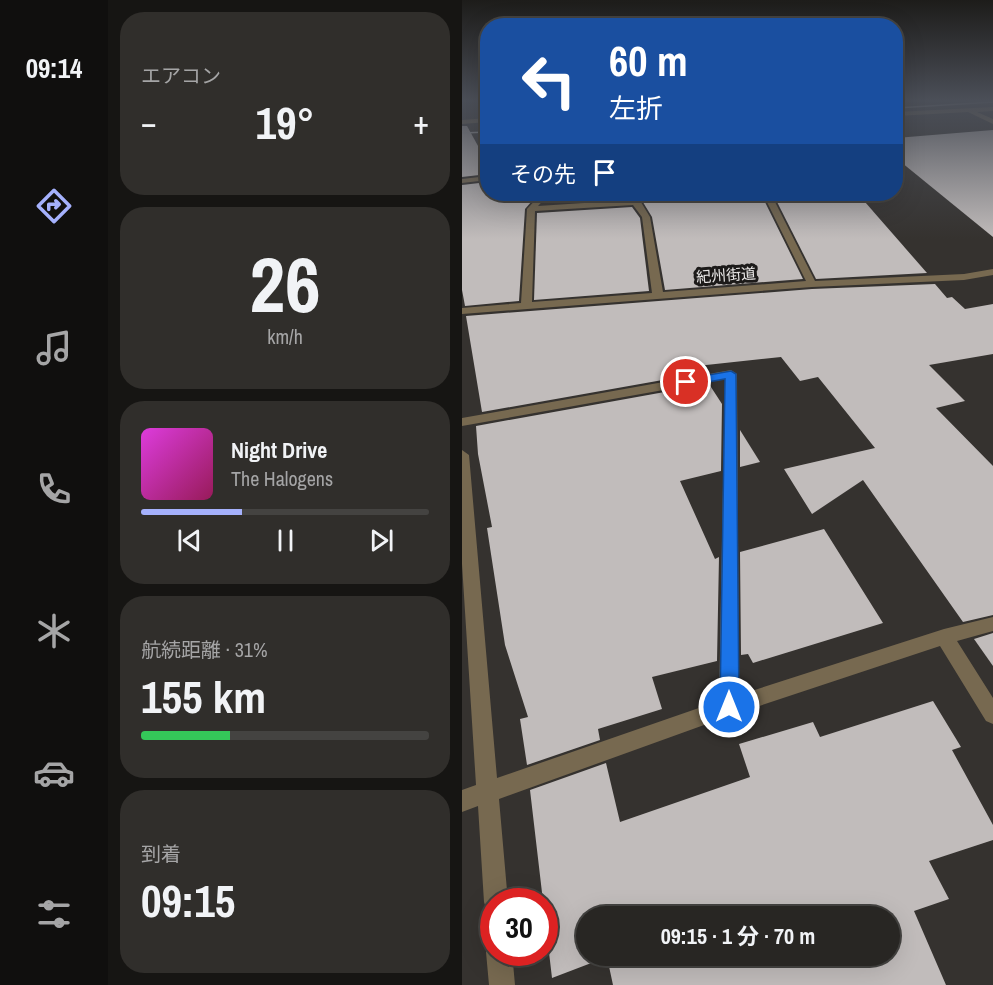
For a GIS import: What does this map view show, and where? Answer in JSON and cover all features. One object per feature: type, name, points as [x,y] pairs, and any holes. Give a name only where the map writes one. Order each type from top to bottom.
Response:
[{"type":"street","points":[[462,181],[480,178]]},
{"type":"street","points":[[526,306],[531,209],[538,201]]},
{"type":"street","points":[[531,209],[605,201]]},
{"type":"street","points":[[635,201],[646,217],[657,296]]},
{"type":"street","points":[[770,201],[812,284]]},
{"type":"street","name":"紀州街道","points":[[462,311],[812,284],[964,277],[993,273]]},
{"type":"street","points":[[462,422],[731,374],[729,707]]},
{"type":"street","points":[[462,455],[495,888]]},
{"type":"street","points":[[462,801],[729,707],[945,637],[993,624]]},
{"type":"street","points":[[945,637],[993,715]]},
{"type":"street","points":[[501,966],[502,985]]},
{"type":"building","points":[[462,147],[479,147],[480,175],[462,177]]},
{"type":"building","points":[[903,147],[993,147],[993,237],[903,164]]},
{"type":"building","points":[[480,183],[480,201],[532,201],[525,209],[519,301],[465,306],[462,290],[462,185]]},
{"type":"building","points":[[545,201],[577,201],[543,203]]},
{"type":"building","points":[[642,201],[764,201],[803,279],[665,290],[652,217]]},
{"type":"building","points":[[777,201],[864,201],[927,273],[816,279]]},
{"type":"building","points":[[632,207],[640,218],[649,291],[534,300],[537,213]]},
{"type":"building","points":[[935,284],[947,298],[952,297],[965,309],[993,304],[993,354],[929,365],[965,401],[936,408],[993,466],[993,615],[963,622],[863,480],[812,514],[784,469],[875,448],[818,377],[800,381],[781,357],[697,366],[702,373],[482,412],[466,316],[812,289]]},
{"type":"building","points":[[709,384],[722,404],[721,471],[680,481],[715,559],[719,557],[717,661],[652,677],[662,709],[598,729],[600,740],[527,765],[520,719],[528,717],[505,645],[487,528],[492,527],[478,454],[476,426]]},
{"type":"building","points":[[740,430],[760,462],[740,467]]},
{"type":"building","points":[[824,529],[883,623],[753,663],[748,654],[741,655],[740,552]]},
{"type":"building","points":[[993,633],[993,666],[974,639]]},
{"type":"building","points":[[933,701],[961,747],[952,750],[993,825],[993,840],[929,861],[949,899],[914,911],[946,985],[613,985],[609,966],[900,966],[900,906],[576,906],[576,966],[583,966],[552,978],[551,966],[558,966],[558,888],[541,888],[530,790],[606,763],[620,822],[750,777],[739,744],[813,722],[820,737]]},
{"type":"route","points":[[686,382],[731,374],[729,707]]}]
